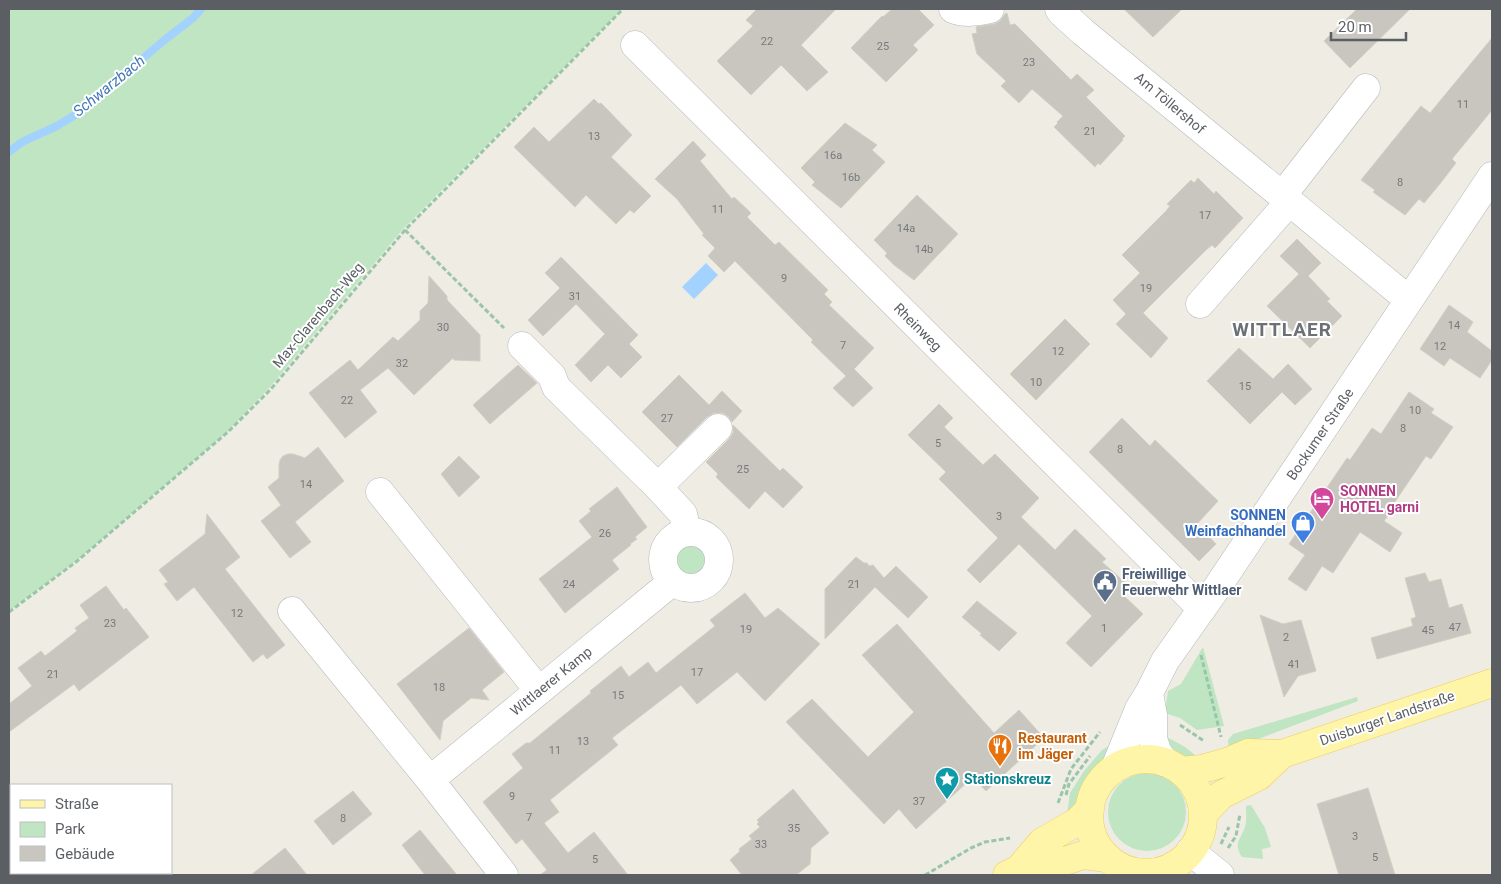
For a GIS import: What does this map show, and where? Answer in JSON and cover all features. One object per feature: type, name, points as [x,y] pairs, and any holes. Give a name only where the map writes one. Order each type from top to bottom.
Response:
[{"type":"main road","name":"Duisburger Landstraße","points":[[1116,866],[1101,850],[1091,831],[1089,820],[1091,799],[1095,790],[1107,774],[1124,763],[1144,759],[1172,767],[1202,770],[1248,753],[1282,754],[1492,683]]},
{"type":"main road","name":"Duisburger Landstraße","points":[[1203,814],[1221,795],[1258,776],[1282,754]]},
{"type":"main road","points":[[1172,767],[1195,788],[1200,798],[1203,814],[1201,831],[1196,842],[1176,864]]},
{"type":"main road","name":"Duisburger Landstraße","points":[[1013,872],[1042,842],[1077,822],[1090,809]]},
{"type":"main road","name":"Duisburger Landstraße","points":[[1013,872],[1084,855],[1139,872],[1162,870],[1176,864]]},
{"type":"street","points":[[953,9],[969,13],[990,9]]},
{"type":"street","name":"Am Töllershof","points":[[1059,9],[1083,32],[1409,300]]},
{"type":"street","name":"Rheinweg","points":[[635,45],[1197,616]]},
{"type":"street","points":[[1200,304],[1286,199],[1366,88]]},
{"type":"street","name":"Bockumer Straße","points":[[1115,768],[1139,710],[1165,661],[1492,176]]},
{"type":"street","points":[[522,346],[552,376],[556,387],[683,514],[687,532]]},
{"type":"street","points":[[658,487],[718,428]]},
{"type":"street","points":[[380,492],[539,691]]},
{"type":"street","points":[[687,532],[705,536],[713,542],[718,550],[720,559],[714,577],[708,584],[699,588],[690,589],[672,582],[664,566],[663,557],[666,548],[678,535],[687,532]]},
{"type":"street","name":"Wittlaerer Kamp","points":[[430,780],[672,582]]},
{"type":"street","points":[[292,611],[430,780],[504,875]]},
{"type":"street","points":[[1149,694],[1153,715],[1153,739],[1157,751],[1172,767]]},
{"type":"street","points":[[1176,864],[1220,875]]},
{"type":"path","name":"Max-Clarenbach-Weg","points":[[9,612],[76,562],[228,432],[271,389],[404,230],[623,9]]},
{"type":"path","points":[[404,230],[522,346]]},
{"type":"path","points":[[1197,616],[1227,762]]},
{"type":"path","points":[[1057,835],[1058,800],[1071,770],[1106,726]]},
{"type":"path","points":[[925,875],[970,848]]},
{"type":"green space","points":[[9,9],[622,9],[403,229],[269,388],[227,432],[76,561],[9,611]]},
{"type":"green space","points":[[691,546],[701,550],[705,560],[701,570],[691,574],[681,570],[677,560],[681,550]]},
{"type":"green space","points":[[1203,647],[1224,726],[1197,730],[1180,718],[1165,713],[1168,691],[1181,684]]},
{"type":"green space","points":[[1357,697],[1358,701],[1229,750],[1228,740],[1233,734]]},
{"type":"green space","points":[[1165,736],[1185,747],[1200,759],[1179,754]]},
{"type":"green space","points":[[1116,742],[1081,797],[1067,814],[1070,793],[1084,771],[1102,750]]},
{"type":"green space","points":[[1147,773],[1162,776],[1175,784],[1183,797],[1186,812],[1183,827],[1175,840],[1162,848],[1147,851],[1132,848],[1119,840],[1111,827],[1108,812],[1111,797],[1119,784],[1132,776]]},
{"type":"green space","points":[[1251,805],[1265,828],[1271,847],[1262,849],[1263,859],[1242,857],[1238,848],[1238,842],[1246,824],[1246,806]]},
{"type":"water","points":[[706,263],[718,275],[694,299],[682,287]]},
{"type":"building","points":[[757,9],[836,9],[801,45],[828,72],[807,91],[781,65],[751,95],[717,61],[753,26],[746,20]]},
{"type":"building","points":[[892,9],[918,9],[934,25],[913,45],[918,50],[886,82],[851,48],[882,16]]},
{"type":"building","points":[[1124,9],[1182,9],[1153,37]]},
{"type":"building","points":[[1357,9],[1410,9],[1350,68],[1324,41]]},
{"type":"building","points":[[1007,13],[1010,25],[1015,24],[1071,80],[1077,74],[1094,90],[1086,97],[1125,136],[1100,165],[1098,163],[1095,167],[1054,127],[1063,116],[1032,89],[1019,103],[1001,86],[1006,81],[977,54],[972,34],[977,33],[976,27],[994,24],[1000,21]]},
{"type":"building","points":[[1492,38],[1492,110],[1452,159],[1456,163],[1439,185],[1424,203],[1419,199],[1405,215],[1373,192],[1375,190],[1361,180],[1421,106],[1430,113]]},
{"type":"building","points":[[594,99],[599,104],[601,103],[632,135],[611,157],[651,196],[634,213],[630,210],[616,224],[586,195],[575,207],[514,147],[534,127],[549,142]]},
{"type":"building","points":[[845,123],[877,145],[872,150],[885,162],[841,208],[812,185],[815,182],[801,168]]},
{"type":"building","points":[[693,141],[706,155],[700,161],[732,199],[734,197],[751,213],[747,217],[775,245],[779,242],[828,290],[824,294],[832,302],[829,305],[874,348],[854,369],[873,388],[853,407],[833,388],[846,376],[811,342],[813,340],[735,261],[724,272],[708,256],[715,248],[702,235],[704,234],[677,199],[655,179]]},
{"type":"building","points":[[1198,178],[1214,194],[1216,191],[1243,218],[1215,248],[1212,245],[1206,250],[1143,313],[1168,338],[1151,358],[1116,324],[1126,314],[1113,300],[1140,273],[1122,255],[1166,211],[1170,206],[1167,204],[1191,180],[1194,183]]},
{"type":"building","points":[[917,195],[958,234],[914,280],[885,256],[887,253],[874,240]]},
{"type":"building","points":[[1297,239],[1321,263],[1308,276],[1330,299],[1327,301],[1342,316],[1310,348],[1267,306],[1299,274],[1280,256]]},
{"type":"building","points":[[561,257],[638,335],[629,344],[642,357],[621,378],[608,365],[591,382],[575,365],[605,334],[576,304],[543,336],[528,320],[560,288],[545,273]]},
{"type":"building","points":[[429,276],[447,296],[447,300],[480,335],[480,361],[454,360],[453,358],[414,395],[388,368],[360,390],[377,412],[345,438],[309,393],[350,360],[358,370],[393,337],[398,341],[420,320],[420,311],[428,303]]},
{"type":"building","points":[[1449,305],[1473,322],[1467,332],[1492,351],[1492,360],[1480,378],[1450,358],[1444,366],[1420,349]]},
{"type":"building","points":[[1065,319],[1090,344],[1036,400],[1010,374]]},
{"type":"building","points":[[1239,348],[1273,379],[1288,364],[1312,389],[1295,405],[1282,392],[1250,424],[1207,381]]},
{"type":"building","points":[[518,365],[537,383],[490,424],[473,405]]},
{"type":"building","points":[[679,375],[709,405],[722,391],[742,411],[732,422],[723,413],[714,413],[707,417],[677,447],[642,412]]},
{"type":"building","points":[[1409,392],[1434,409],[1431,413],[1453,427],[1431,459],[1426,456],[1388,512],[1390,513],[1384,521],[1402,533],[1390,552],[1360,532],[1333,573],[1322,566],[1306,591],[1288,579],[1305,555],[1289,544],[1347,458],[1350,460],[1372,428],[1381,434]]},
{"type":"building","points":[[939,404],[953,418],[944,427],[983,465],[995,454],[1039,498],[1021,517],[1055,550],[1075,529],[1106,559],[1102,562],[1129,586],[1122,594],[1143,614],[1091,667],[1066,643],[1092,616],[1019,544],[980,583],[967,570],[998,538],[939,479],[946,472],[908,435]]},
{"type":"building","points":[[1122,418],[1150,446],[1155,440],[1218,501],[1197,524],[1216,544],[1199,561],[1089,452]]},
{"type":"building","points":[[733,425],[780,471],[783,468],[803,487],[783,508],[765,491],[749,509],[716,477],[718,474],[706,462],[729,439],[733,433]]},
{"type":"building","points":[[318,447],[344,481],[295,522],[311,542],[290,558],[261,521],[281,505],[268,487],[279,478],[279,465],[283,456],[293,454],[305,458]]},
{"type":"building","points":[[459,456],[480,477],[459,497],[441,474]]},
{"type":"building","points":[[617,487],[647,527],[635,537],[637,539],[631,545],[612,560],[619,569],[565,613],[539,579],[592,537],[579,521],[591,511],[589,509]]},
{"type":"building","points":[[207,514],[240,557],[225,569],[285,645],[267,659],[263,654],[253,662],[194,587],[177,601],[164,584],[168,582],[159,570],[205,534]]},
{"type":"building","points":[[856,557],[869,566],[873,565],[884,578],[896,566],[928,597],[908,618],[875,587],[825,639],[825,589]]},
{"type":"building","points":[[1425,573],[1429,582],[1441,579],[1449,608],[1462,604],[1471,633],[1377,659],[1371,638],[1413,626],[1411,619],[1416,617],[1405,578]]},
{"type":"building","points":[[106,586],[124,610],[126,608],[149,637],[79,691],[74,684],[9,732],[9,704],[32,686],[18,668],[41,651],[45,656],[77,631],[75,628],[89,618],[80,605]]},
{"type":"building","points":[[745,593],[765,618],[778,608],[820,644],[765,701],[737,672],[697,704],[681,685],[612,738],[618,745],[550,800],[559,812],[544,823],[568,853],[594,832],[628,875],[540,875],[547,870],[522,839],[516,844],[483,802],[523,768],[512,754],[526,743],[530,743],[621,666],[629,677],[648,662],[656,673],[715,626],[710,620]]},
{"type":"building","points":[[977,601],[1017,633],[999,651],[962,617]]},
{"type":"building","points":[[1260,615],[1283,624],[1301,620],[1309,647],[1316,671],[1298,676],[1284,697]]},
{"type":"building","points":[[897,624],[994,733],[1019,710],[1044,738],[986,791],[973,777],[916,829],[899,809],[884,824],[786,722],[812,699],[868,757],[914,712],[862,655]]},
{"type":"building","points":[[469,628],[504,672],[482,690],[489,700],[471,698],[443,721],[440,740],[397,684]]},
{"type":"building","points":[[1368,788],[1395,875],[1339,875],[1317,804]]},
{"type":"building","points":[[793,789],[829,833],[811,848],[810,864],[796,875],[742,875],[730,860],[740,851],[739,849],[752,839],[749,836],[760,827],[757,824],[759,822],[757,820]]},
{"type":"building","points":[[353,791],[372,814],[333,845],[314,821]]},
{"type":"building","points":[[420,830],[457,875],[425,875],[402,845]]},
{"type":"building","points":[[285,848],[307,875],[251,875]]},
{"type":"waterway","name":"Schwarzbach","points":[[9,152],[22,142],[57,126],[78,113],[193,18],[201,9]]},
{"type":"place","name":"SONNEN HOTEL garni","points":[[1322,520]]},
{"type":"place","name":"SONNEN Weinfachhandel","points":[[1303,544]]},
{"type":"place","name":"Freiwillige Feuerwehr Wittlaer","points":[[1105,603]]},
{"type":"place","name":"Restaurant im Jäger","points":[[1000,767]]},
{"type":"place","name":"Stationskreuz","points":[[947,800]]},
{"type":"district","name":"WITTLAER","points":[[1282,329]]}]
